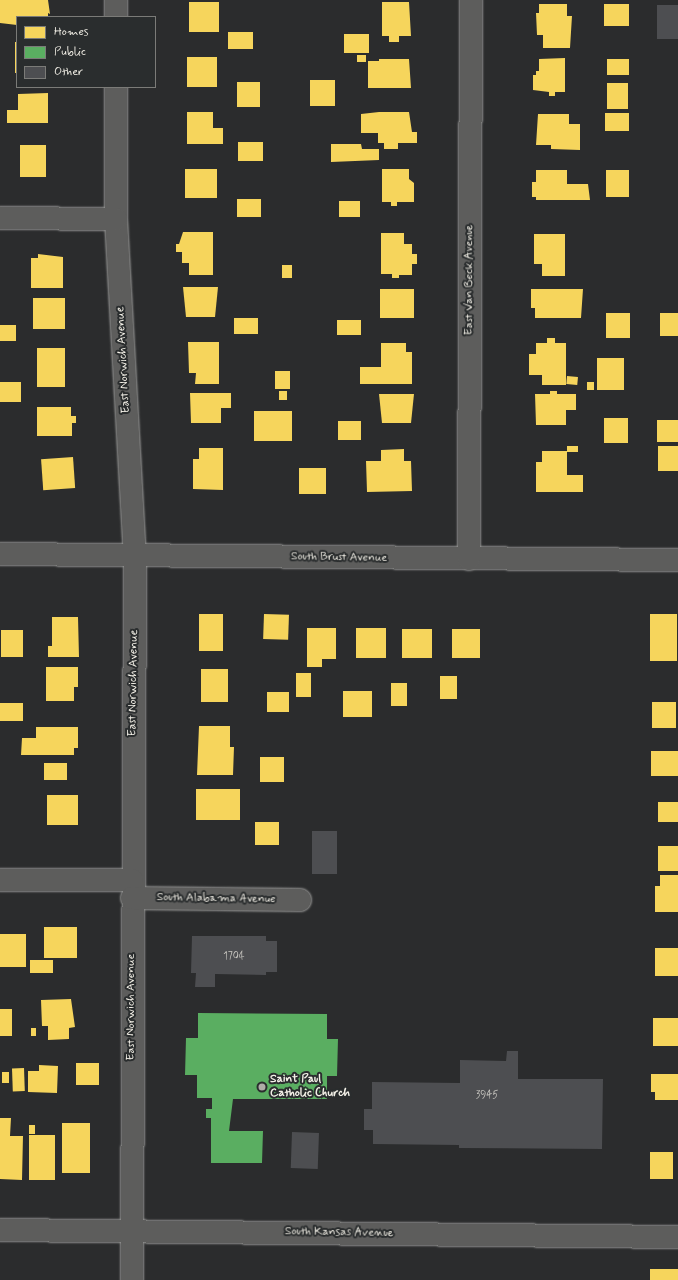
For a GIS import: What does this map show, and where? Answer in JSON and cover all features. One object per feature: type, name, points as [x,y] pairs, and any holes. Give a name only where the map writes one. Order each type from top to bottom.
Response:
[{"type":"street","points":[[116,0],[116,16]]},
{"type":"street","name":"East Van Beck Avenue","points":[[469,559],[471,0]]},
{"type":"street","name":"East Norwich Avenue","points":[[116,88],[116,219],[135,555],[132,889],[132,1280]]},
{"type":"street","points":[[0,218],[116,219]]},
{"type":"street","name":"South Brust Avenue","points":[[0,554],[678,560]]},
{"type":"street","name":"South Alabama Avenue","points":[[0,880],[300,900]]},
{"type":"street","name":"South Kansas Avenue","points":[[0,1230],[678,1237]]},
{"type":"building: Homes","points":[[0,0],[48,0],[50,14],[48,13],[48,16],[16,16],[16,25],[0,23]]},
{"type":"building: Homes","points":[[189,2],[219,2],[219,32],[189,32]]},
{"type":"building: Homes","points":[[382,2],[409,2],[411,36],[399,36],[399,42],[389,42],[389,36],[382,36]]},
{"type":"building: Homes","points":[[539,4],[567,4],[567,16],[572,16],[570,48],[543,48],[543,35],[537,35],[536,13],[539,13]]},
{"type":"building: Homes","points":[[604,4],[629,4],[629,26],[604,26]]},
{"type":"building: Homes","points":[[228,32],[253,32],[253,49],[228,49]]},
{"type":"building: Homes","points":[[344,34],[369,34],[369,53],[344,53]]},
{"type":"building: Homes","points":[[15,42],[16,42],[16,73]]},
{"type":"building: Homes","points":[[357,55],[366,55],[366,62],[357,62]]},
{"type":"building: Homes","points":[[187,57],[217,57],[217,87],[187,87]]},
{"type":"building: Homes","points":[[565,58],[565,92],[555,92],[555,96],[549,96],[549,92],[533,90],[533,75],[536,75],[536,71],[539,71],[539,59]]},
{"type":"building: Homes","points":[[379,59],[409,59],[411,88],[368,88],[368,61],[379,61]]},
{"type":"building: Homes","points":[[607,59],[629,59],[629,75],[607,75]]},
{"type":"building: Homes","points":[[310,80],[335,80],[335,106],[310,106]]},
{"type":"building: Homes","points":[[237,82],[260,82],[260,107],[237,107]]},
{"type":"building: Homes","points":[[607,83],[628,83],[628,109],[607,109]]},
{"type":"building: Homes","points":[[48,93],[48,123],[7,123],[7,110],[18,110],[18,94]]},
{"type":"building: Homes","points":[[187,112],[213,112],[213,128],[223,128],[223,144],[187,144]]},
{"type":"building: Homes","points":[[379,112],[409,112],[412,132],[417,132],[417,143],[398,143],[398,149],[384,149],[384,143],[378,143],[378,133],[361,133],[361,114]]},
{"type":"building: Homes","points":[[605,113],[629,113],[629,131],[605,131]]},
{"type":"building: Homes","points":[[538,114],[569,114],[569,124],[580,124],[580,150],[551,149],[551,145],[536,145]]},
{"type":"building: Homes","points":[[238,142],[263,142],[263,161],[238,161]]},
{"type":"building: Homes","points":[[331,144],[361,144],[362,149],[379,149],[379,160],[331,162]]},
{"type":"building: Homes","points":[[20,145],[46,145],[46,177],[20,177]]},
{"type":"building: Homes","points":[[185,169],[217,169],[217,198],[185,198]]},
{"type":"building: Homes","points":[[382,169],[409,169],[409,179],[414,183],[414,202],[397,202],[397,206],[391,206],[391,202],[382,202]]},
{"type":"building: Homes","points":[[536,170],[567,170],[567,184],[588,184],[590,200],[536,200],[536,197],[532,197],[532,182],[536,182]]},
{"type":"building: Homes","points":[[606,170],[629,170],[629,197],[606,197]]},
{"type":"building: Homes","points":[[237,199],[261,199],[261,217],[237,217]]},
{"type":"building: Homes","points":[[339,201],[360,201],[360,217],[339,217]]},
{"type":"building: Homes","points":[[183,232],[213,232],[213,275],[189,275],[189,263],[182,263],[182,252],[176,252],[176,244],[179,244]]},
{"type":"building: Homes","points":[[381,233],[404,233],[404,244],[412,244],[412,254],[417,254],[417,264],[412,264],[412,275],[399,275],[399,278],[392,278],[392,274],[381,274]]},
{"type":"building: Homes","points":[[534,234],[565,234],[565,276],[542,276],[542,264],[534,264]]},
{"type":"building: Homes","points":[[38,254],[63,257],[63,288],[31,288],[31,258],[38,258]]},
{"type":"building: Homes","points":[[282,265],[292,265],[292,278],[282,278]]},
{"type":"building: Homes","points":[[183,287],[218,287],[215,317],[186,317]]},
{"type":"building: Homes","points":[[380,289],[414,289],[414,318],[380,318]]},
{"type":"building: Homes","points":[[531,289],[583,289],[581,318],[535,318],[535,308],[531,308]]},
{"type":"building: Homes","points":[[33,298],[65,298],[65,329],[33,329]]},
{"type":"building: Homes","points":[[606,313],[630,313],[630,338],[606,338]]},
{"type":"building: Homes","points":[[660,313],[678,313],[678,336],[660,336]]},
{"type":"building: Homes","points":[[234,318],[258,318],[258,334],[234,334]]},
{"type":"building: Homes","points":[[337,320],[361,320],[361,335],[337,335]]},
{"type":"building: Homes","points":[[0,325],[16,325],[16,341],[0,341]]},
{"type":"building: Homes","points":[[547,338],[555,338],[555,343],[566,343],[566,385],[542,385],[542,375],[529,375],[529,354],[536,354],[536,343],[547,343]]},
{"type":"building: Homes","points":[[188,342],[219,342],[219,384],[195,384],[196,373],[189,373]]},
{"type":"building: Homes","points":[[381,343],[406,343],[406,352],[412,352],[412,384],[360,384],[360,367],[381,367]]},
{"type":"building: Homes","points":[[37,348],[65,348],[65,387],[37,387]]},
{"type":"building: Homes","points":[[597,358],[624,358],[624,390],[597,390]]},
{"type":"building: Homes","points":[[275,371],[290,371],[290,389],[275,389]]},
{"type":"building: Homes","points":[[567,376],[578,377],[577,385],[566,384]]},
{"type":"building: Homes","points":[[0,382],[21,382],[21,402],[0,402]]},
{"type":"building: Homes","points":[[587,382],[594,382],[594,390],[587,390]]},
{"type":"building: Homes","points":[[279,391],[287,391],[287,400],[279,400]]},
{"type":"building: Homes","points":[[550,391],[557,391],[557,394],[576,394],[576,410],[566,410],[566,425],[536,425],[535,394],[550,394]]},
{"type":"building: Homes","points":[[190,393],[231,393],[231,408],[221,408],[221,423],[191,423]]},
{"type":"building: Homes","points":[[379,394],[414,394],[411,423],[382,423]]},
{"type":"building: Homes","points":[[37,407],[71,407],[71,416],[76,416],[76,423],[72,423],[72,436],[37,436]]},
{"type":"building: Homes","points":[[254,411],[292,411],[292,441],[254,441]]},
{"type":"building: Homes","points":[[604,418],[628,418],[628,443],[604,443]]},
{"type":"building: Homes","points":[[657,420],[678,420],[678,442],[657,442]]},
{"type":"building: Homes","points":[[338,421],[361,421],[361,440],[338,440]]},
{"type":"building: Homes","points":[[567,446],[578,446],[578,452],[567,452]]},
{"type":"building: Homes","points":[[658,446],[678,446],[678,471],[658,471]]},
{"type":"building: Homes","points":[[199,448],[223,448],[223,490],[193,489],[193,459],[199,459]]},
{"type":"building: Homes","points":[[404,449],[404,461],[411,461],[412,491],[367,492],[366,461],[381,461],[381,450]]},
{"type":"building: Homes","points":[[542,451],[567,451],[567,475],[583,475],[583,492],[536,492],[536,462],[542,462]]},
{"type":"building: Homes","points":[[73,457],[75,488],[43,490],[41,459]]},
{"type":"building: Homes","points":[[299,468],[326,468],[326,494],[299,494]]},
{"type":"building: Homes","points":[[199,614],[223,614],[223,651],[199,651]]},
{"type":"building: Homes","points":[[264,614],[289,615],[288,640],[263,639]]},
{"type":"building: Homes","points":[[650,614],[677,614],[677,661],[650,661]]},
{"type":"building: Homes","points":[[52,617],[78,617],[79,657],[48,657],[48,646],[52,646]]},
{"type":"building: Homes","points":[[307,628],[336,628],[336,659],[322,659],[322,667],[307,667]]},
{"type":"building: Homes","points":[[356,628],[386,628],[386,658],[356,658]]},
{"type":"building: Homes","points":[[402,629],[432,629],[432,658],[402,658]]},
{"type":"building: Homes","points":[[452,629],[480,629],[480,658],[452,658]]},
{"type":"building: Homes","points":[[1,630],[23,630],[23,657],[1,657]]},
{"type":"building: Homes","points":[[46,667],[78,667],[78,687],[74,687],[74,701],[46,701]]},
{"type":"building: Homes","points":[[201,669],[228,669],[228,702],[201,702]]},
{"type":"building: Homes","points":[[296,673],[311,673],[311,697],[296,697]]},
{"type":"building: Homes","points":[[440,676],[457,676],[457,699],[440,699]]},
{"type":"building: Homes","points":[[391,683],[407,683],[407,706],[391,706]]},
{"type":"building: Homes","points":[[343,691],[372,691],[372,717],[343,717]]},
{"type":"building: Homes","points":[[267,692],[289,692],[289,712],[267,712]]},
{"type":"building: Homes","points":[[652,702],[676,702],[676,728],[652,728]]},
{"type":"building: Homes","points":[[0,703],[23,703],[23,721],[0,721]]},
{"type":"building: Homes","points":[[199,726],[230,726],[230,747],[234,747],[233,775],[197,775]]},
{"type":"building: Homes","points":[[36,727],[78,727],[78,748],[74,748],[74,755],[21,755],[22,738],[36,738]]},
{"type":"building: Homes","points":[[651,751],[678,751],[678,776],[651,776]]},
{"type":"building: Homes","points":[[260,757],[284,757],[284,782],[260,782]]},
{"type":"building: Homes","points":[[44,763],[67,763],[67,780],[44,780]]},
{"type":"building: Homes","points":[[196,789],[240,789],[240,820],[196,820]]},
{"type":"building: Homes","points":[[47,795],[78,795],[78,825],[47,825]]},
{"type":"building: Homes","points":[[658,802],[678,802],[678,822],[658,822]]},
{"type":"building: Homes","points":[[255,822],[279,822],[279,845],[255,845]]},
{"type":"building: Homes","points":[[658,846],[678,846],[678,871],[658,871]]},
{"type":"building: Homes","points":[[660,875],[678,875],[678,912],[655,912],[655,886],[660,886]]},
{"type":"building: Homes","points":[[44,927],[77,927],[77,958],[44,958]]},
{"type":"building: Homes","points":[[0,934],[26,934],[26,967],[0,967]]},
{"type":"building: Homes","points":[[655,948],[678,948],[678,976],[655,976]]},
{"type":"building: Homes","points":[[30,960],[53,960],[53,973],[30,973]]},
{"type":"building: Homes","points":[[71,999],[75,1027],[69,1028],[69,1039],[48,1040],[48,1026],[42,1026],[41,1000]]},
{"type":"building: Homes","points":[[0,1009],[12,1009],[12,1036],[0,1036]]},
{"type":"building: Homes","points":[[653,1018],[678,1018],[678,1046],[653,1046]]},
{"type":"building: Homes","points":[[31,1028],[36,1028],[36,1036],[31,1036]]},
{"type":"building: Homes","points":[[76,1063],[99,1063],[99,1085],[76,1085]]},
{"type":"building: Homes","points":[[39,1065],[58,1066],[57,1093],[28,1092],[28,1071],[39,1071]]},
{"type":"building: Homes","points":[[12,1068],[24,1068],[25,1091],[13,1091]]},
{"type":"building: Homes","points":[[2,1072],[9,1072],[9,1083],[2,1083]]},
{"type":"building: Homes","points":[[651,1074],[678,1074],[678,1100],[655,1100],[655,1092],[651,1092]]},
{"type":"building: Homes","points":[[0,1118],[11,1118],[10,1136],[23,1136],[22,1180],[0,1179]]},
{"type":"building: Homes","points":[[62,1123],[90,1123],[90,1173],[62,1173]]},
{"type":"building: Homes","points":[[29,1125],[35,1125],[35,1134],[29,1134]]},
{"type":"building: Homes","points":[[29,1135],[55,1135],[55,1180],[29,1180]]},
{"type":"building: Homes","points":[[650,1152],[673,1152],[673,1179],[650,1179]]},
{"type":"building: Homes","points":[[650,1269],[678,1269],[678,1280],[650,1280]]},
{"type":"building: Public","name":"Saint Paul Catholic Church","points":[[198,1013],[327,1014],[327,1039],[338,1039],[337,1076],[327,1076],[327,1099],[233,1099],[229,1131],[263,1131],[262,1163],[211,1163],[211,1118],[206,1118],[206,1109],[212,1109],[212,1098],[197,1098],[197,1075],[185,1075],[186,1038],[198,1038]]},
{"type":"building: Other","points":[[657,5],[678,5],[678,39],[657,39]]},
{"type":"building: Other","points":[[312,831],[337,831],[337,874],[312,874]]},
{"type":"building: Other","points":[[192,936],[266,936],[266,941],[277,941],[277,972],[266,972],[266,975],[215,974],[215,987],[195,987],[196,973],[191,973]]},
{"type":"building: Other","points":[[507,1051],[518,1051],[518,1079],[603,1079],[602,1149],[459,1148],[459,1145],[373,1144],[373,1130],[364,1130],[364,1109],[372,1109],[372,1082],[460,1083],[460,1060],[506,1061]]},
{"type":"building: Other","points":[[292,1132],[319,1133],[318,1169],[291,1168]]},
{"type":"place","name":"Saint Paul Catholic Church","points":[[262,1087]]}]
